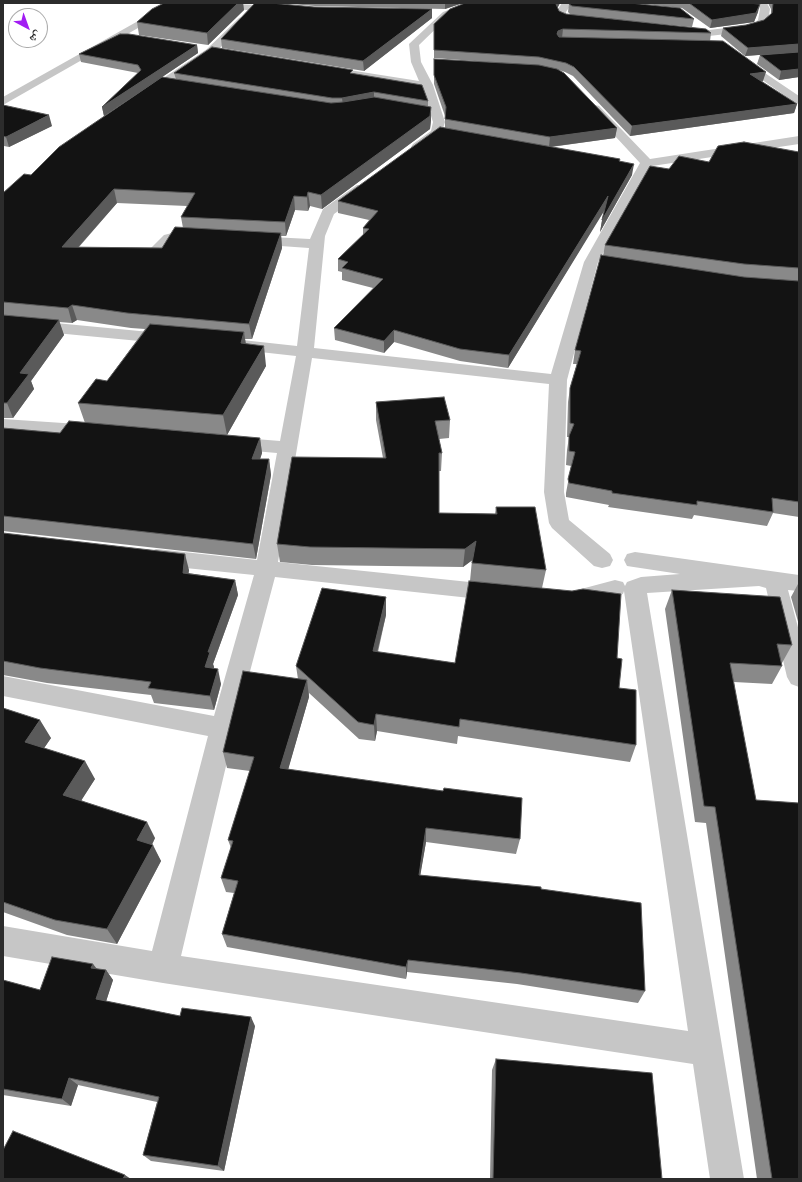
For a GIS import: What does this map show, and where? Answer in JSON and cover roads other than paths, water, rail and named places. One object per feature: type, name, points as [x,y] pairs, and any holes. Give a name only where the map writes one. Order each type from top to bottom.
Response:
[{"type":"street","points":[[147,18],[152,3]]},
{"type":"street","points":[[405,156],[437,125],[423,63],[414,44],[438,14],[474,3]]},
{"type":"street","points":[[567,3],[561,12],[562,16],[569,19],[599,23]]},
{"type":"street","points":[[203,4],[257,5],[293,10]]},
{"type":"street","points":[[136,102],[211,51],[257,5]]},
{"type":"street","points":[[3,102],[147,18],[173,6]]},
{"type":"street","points":[[673,29],[709,33],[744,29],[758,25],[763,21],[764,6],[750,8]]},
{"type":"street","points":[[565,30],[569,19]]},
{"type":"street","points":[[693,21],[720,42]]},
{"type":"street","points":[[117,36],[133,39]]},
{"type":"street","points":[[195,48],[226,53]]},
{"type":"street","points":[[731,51],[799,101]]},
{"type":"street","points":[[743,61],[759,60]]},
{"type":"street","points":[[335,70],[427,85]]},
{"type":"street","points":[[161,84],[177,87]]},
{"type":"street","points":[[584,96],[645,167]]},
{"type":"street","points":[[628,167],[645,167],[799,140]]},
{"type":"street","points":[[602,560],[559,523],[554,492],[558,380],[592,262],[645,167]]},
{"type":"street","points":[[163,968],[223,728],[266,570],[305,351],[318,236],[328,212],[373,180]]},
{"type":"street","points":[[123,256],[144,258],[151,256],[169,238],[176,236],[208,238]]},
{"type":"street","points":[[239,240],[317,244]]},
{"type":"street","points":[[592,262],[607,264]]},
{"type":"street","points":[[3,323],[186,340]]},
{"type":"street","points":[[217,343],[305,351],[558,380]]},
{"type":"street","points":[[3,425],[107,432]]},
{"type":"street","points":[[217,442],[288,448]]},
{"type":"street","points":[[135,554],[266,570],[520,595]]},
{"type":"street","points":[[635,560],[645,570],[645,580],[630,587],[607,584],[598,573],[598,568],[602,560],[615,555],[623,555],[635,560],[799,583]]},
{"type":"street","points":[[552,599],[568,600],[630,587],[767,579]]},
{"type":"street","points":[[767,579],[799,677]]},
{"type":"street","points":[[630,587],[727,1179]]},
{"type":"street","points":[[3,686],[223,728]]},
{"type":"street","points":[[3,941],[163,968],[707,1050]]}]
